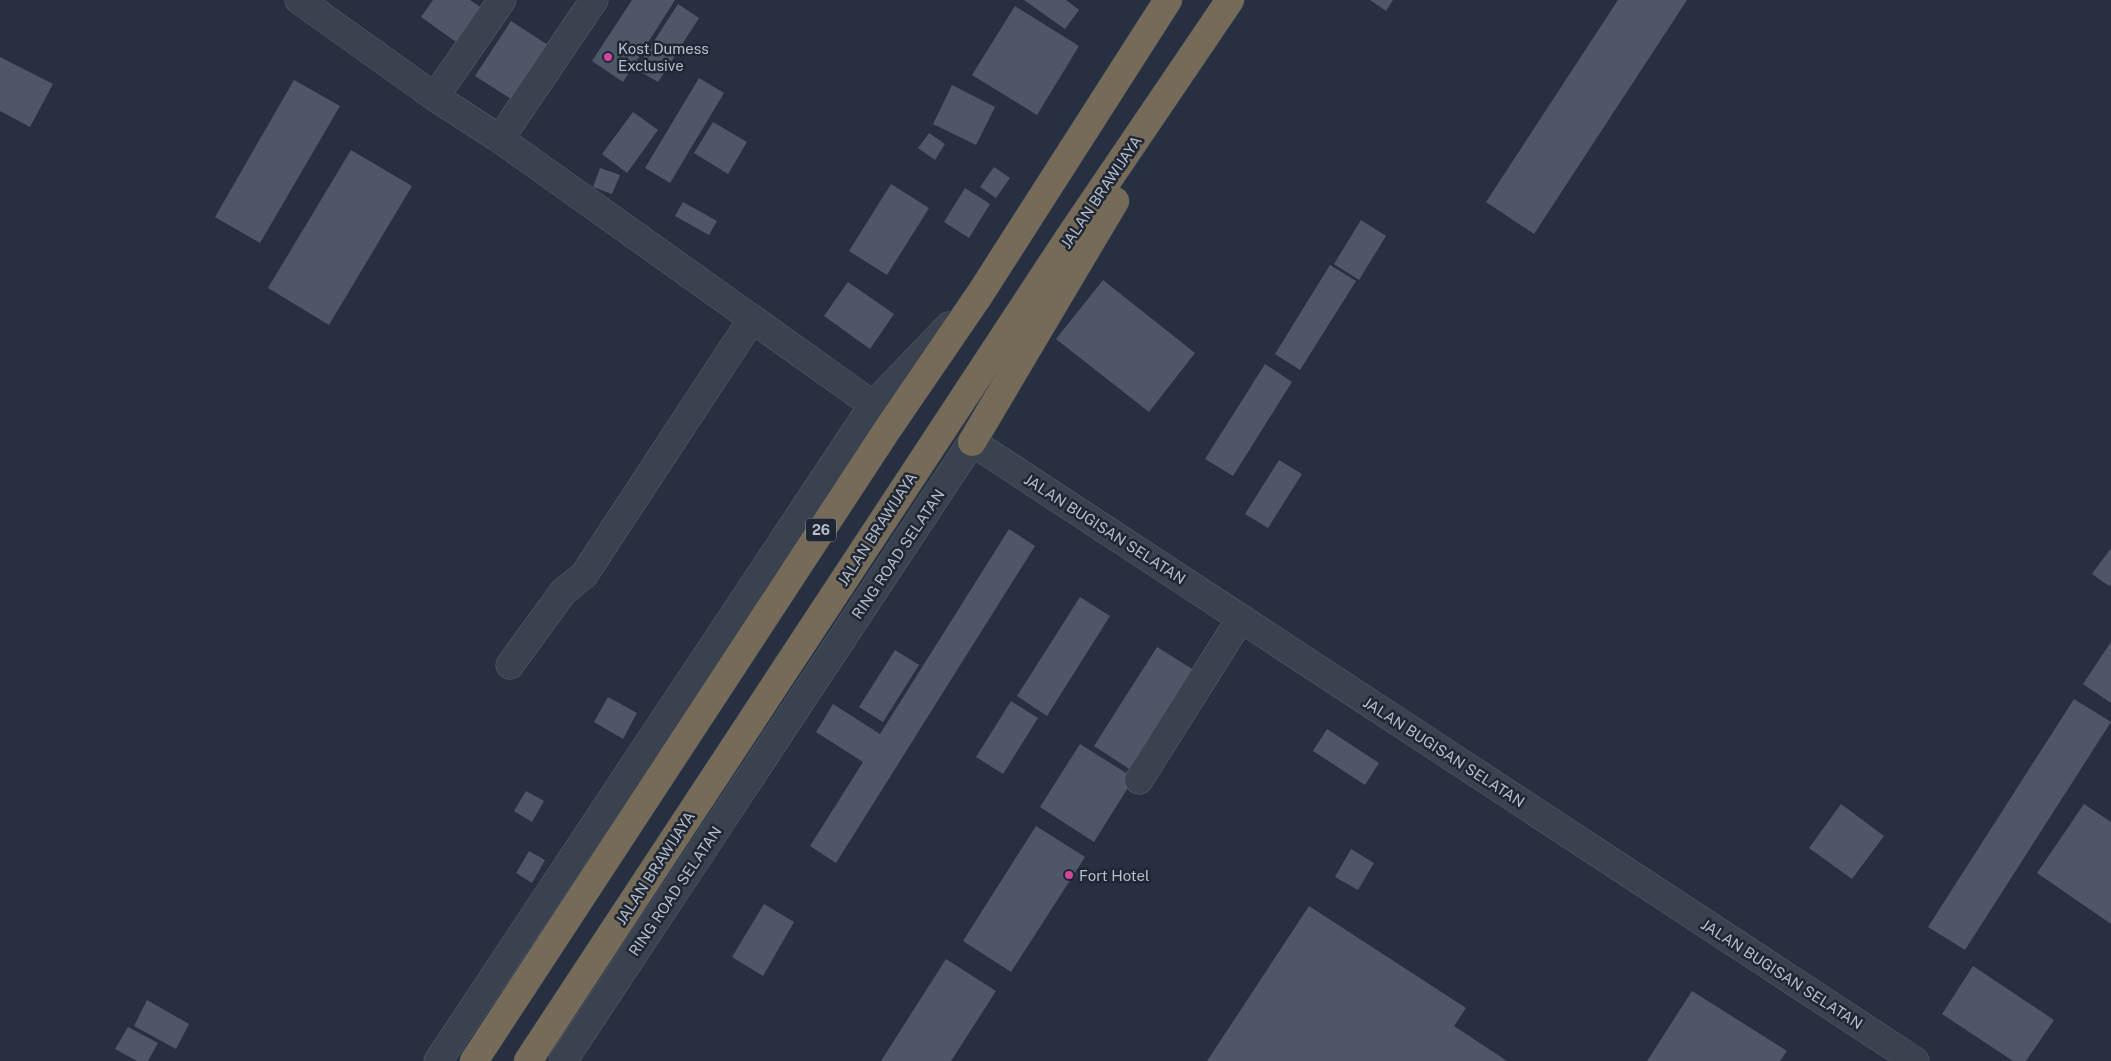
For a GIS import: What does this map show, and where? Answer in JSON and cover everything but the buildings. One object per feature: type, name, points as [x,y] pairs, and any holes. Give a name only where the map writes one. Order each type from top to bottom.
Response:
[{"type":"highway","name":"26","points":[[474,1061],[886,430],[980,294],[1168,0]]},
{"type":"highway","name":"JALAN BRAWIJAYA","points":[[528,1061],[1066,242],[1230,0]]},
{"type":"highway","name":"RING ROAD SELATAN","points":[[972,442],[1159,126],[1209,31]]},
{"type":"street","points":[[299,0],[436,97],[500,139],[873,405]]},
{"type":"street","points":[[436,97],[502,0]]},
{"type":"street","points":[[500,139],[594,0]]},
{"type":"street","points":[[438,1061],[873,405],[980,294]]},
{"type":"street","points":[[510,666],[563,592],[584,576],[752,319]]},
{"type":"street","name":"JALAN BUGISAN SELATAN","points":[[972,442],[1915,1061]]},
{"type":"street","name":"RING ROAD SELATAN","points":[[563,1061],[972,442]]},
{"type":"street","points":[[1139,780],[1241,618]]},
{"type":"place","name":"Kost Dumess Exclusive","points":[[608,57]]},
{"type":"place","name":"Fort Hotel","points":[[1069,875]]}]
